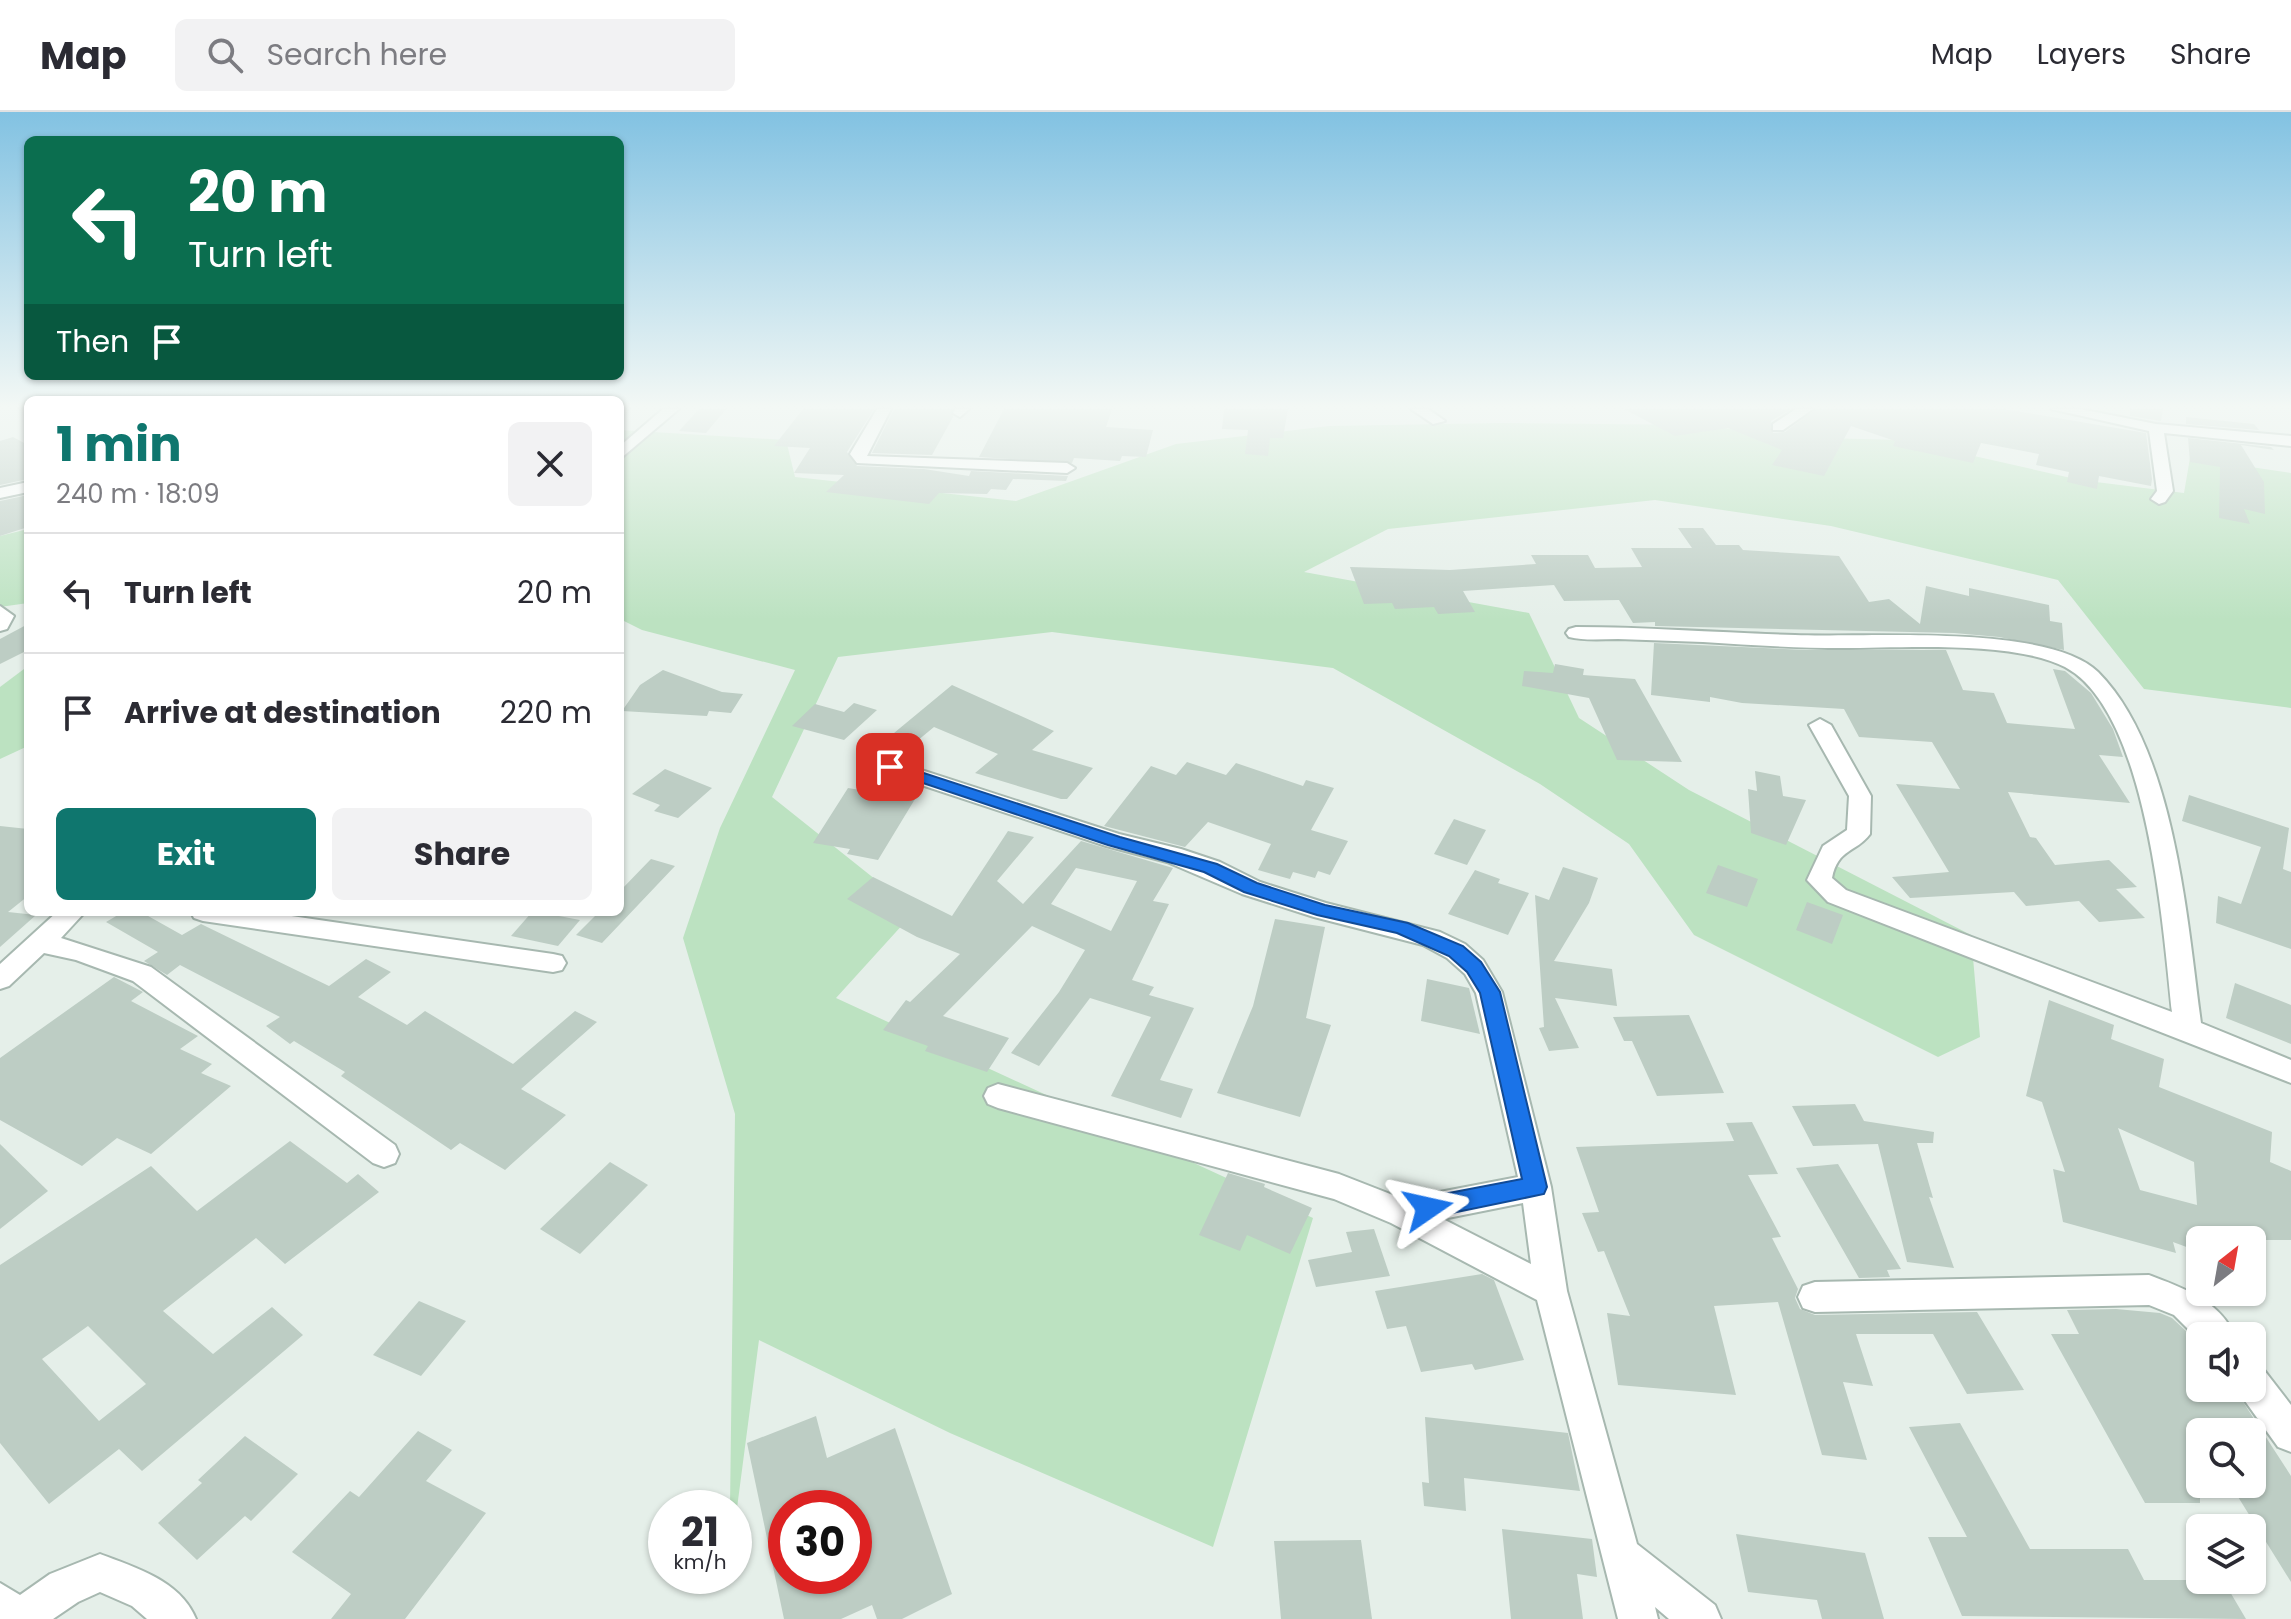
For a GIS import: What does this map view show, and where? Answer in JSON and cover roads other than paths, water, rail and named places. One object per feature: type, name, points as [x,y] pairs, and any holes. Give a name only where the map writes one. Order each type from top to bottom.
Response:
[{"type":"street","points":[[2159,499],[2165,491],[2163,479]]},
{"type":"street","points":[[0,493],[24,488]]},
{"type":"street","points":[[0,612],[5,616],[0,625]]},
{"type":"street","points":[[1576,633],[1656,632],[1820,642],[1925,642],[2044,653],[2076,663],[2091,676],[2141,756],[2157,808],[2188,1029]]},
{"type":"street","points":[[1820,725],[1860,796],[1858,834],[1839,842],[1822,862],[1819,880],[1837,896],[2188,1029],[2291,1072]]},
{"type":"street","points":[[869,760],[1114,841],[1198,864],[1251,888],[1323,911],[1401,928],[1456,951],[1474,967],[1489,992],[1536,1187],[1551,1291],[1638,1619]]},
{"type":"street","points":[[0,979],[68,916]]},
{"type":"street","points":[[230,916],[553,963]]},
{"type":"street","points":[[38,943],[80,951],[142,974],[384,1154]]},
{"type":"street","points":[[998,1096],[1339,1187],[1402,1213],[1551,1291]]},
{"type":"street","points":[[1402,1213],[1536,1187]]},
{"type":"street","points":[[1815,1297],[2149,1290],[2186,1304],[2204,1322]]},
{"type":"street","points":[[2266,1401],[2291,1434]]},
{"type":"street","points":[[1620,1555],[1701,1619]]},
{"type":"street","points":[[0,1603],[17,1619],[64,1588],[100,1573],[146,1592],[176,1619]]}]
